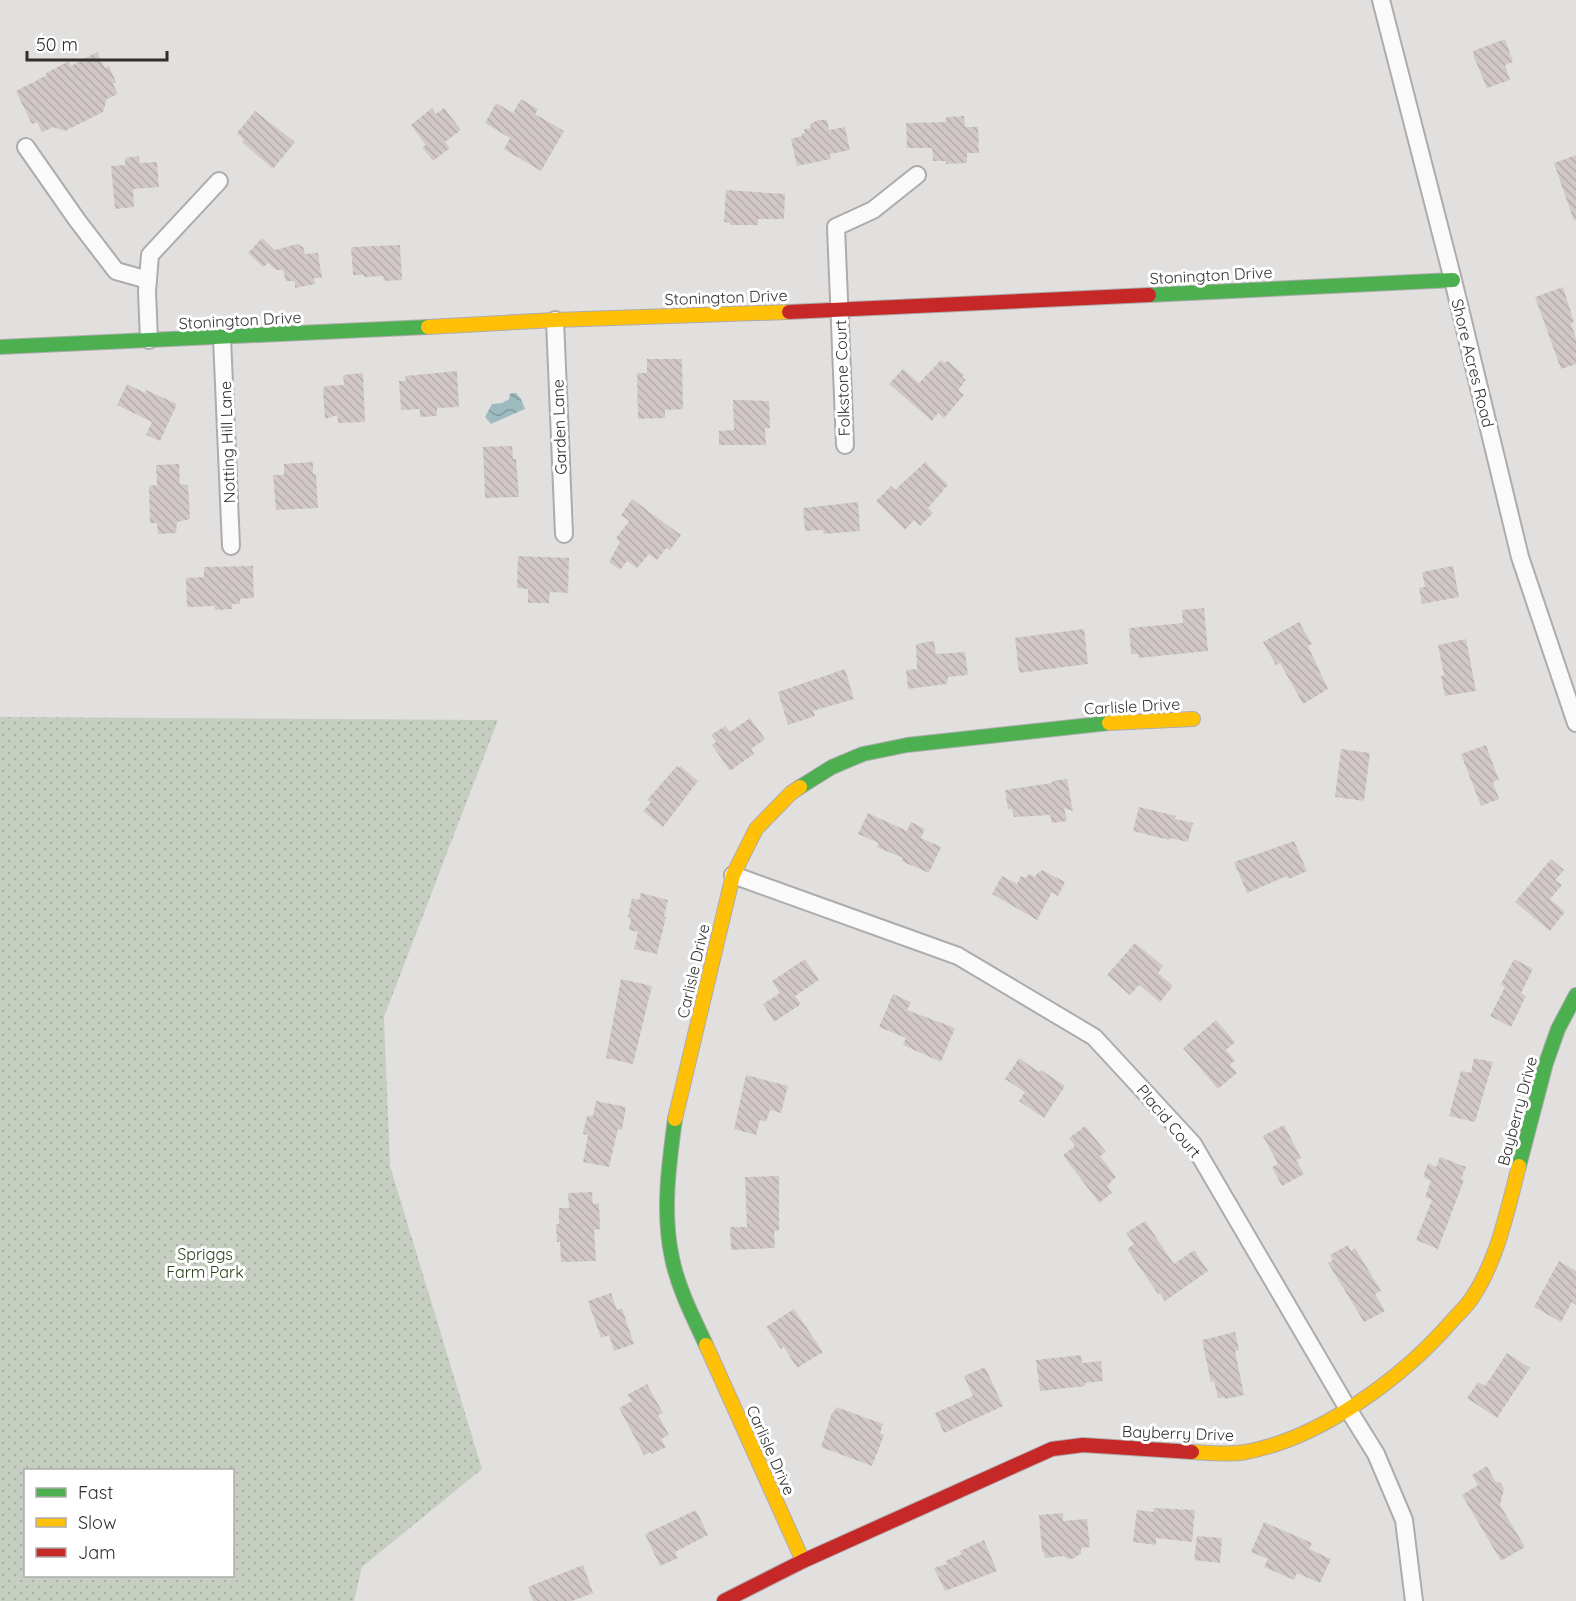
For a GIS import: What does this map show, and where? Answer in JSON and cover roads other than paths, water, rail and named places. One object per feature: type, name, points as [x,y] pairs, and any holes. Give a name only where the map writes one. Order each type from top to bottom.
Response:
[{"type":"street","name":"Shore Acres Road","points":[[1381,0],[1453,280],[1520,556],[1576,723]]},
{"type":"street","points":[[26,147],[116,271],[148,280]]},
{"type":"street","name":"Folkstone Court","points":[[844,445],[836,227],[873,210],[917,175]]},
{"type":"street","points":[[149,340],[150,255],[219,181]]},
{"type":"street","name":"Stonington Drive","points":[[0,347],[1453,280]]},
{"type":"street","name":"Garden Lane","points":[[555,320],[564,534]]},
{"type":"street","name":"Notting Hill Lane","points":[[222,338],[231,546]]},
{"type":"street","name":"Carlisle Drive","points":[[803,1561],[688,1306],[672,1258],[667,1208],[669,1162],[677,1108],[733,875],[756,829],[791,793],[832,767],[863,754],[907,745],[1099,723],[1194,719]]},
{"type":"street","name":"Placid Court","points":[[733,875],[958,956],[1094,1037],[1193,1144],[1376,1454],[1404,1520],[1414,1601]]},
{"type":"street","name":"Bayberry Drive","points":[[724,1601],[803,1561],[1052,1449],[1083,1445],[1222,1454],[1246,1452],[1302,1433],[1348,1409],[1389,1381],[1416,1359],[1471,1299],[1491,1263],[1546,1063],[1558,1029],[1576,996]]},
{"type":"water","points":[[512,393],[516,393],[521,399],[525,409],[491,424],[485,417],[492,404],[502,403],[509,399]]},
{"type":"park label","name":"Spriggs Farm Park","points":[[205,1263]]}]
